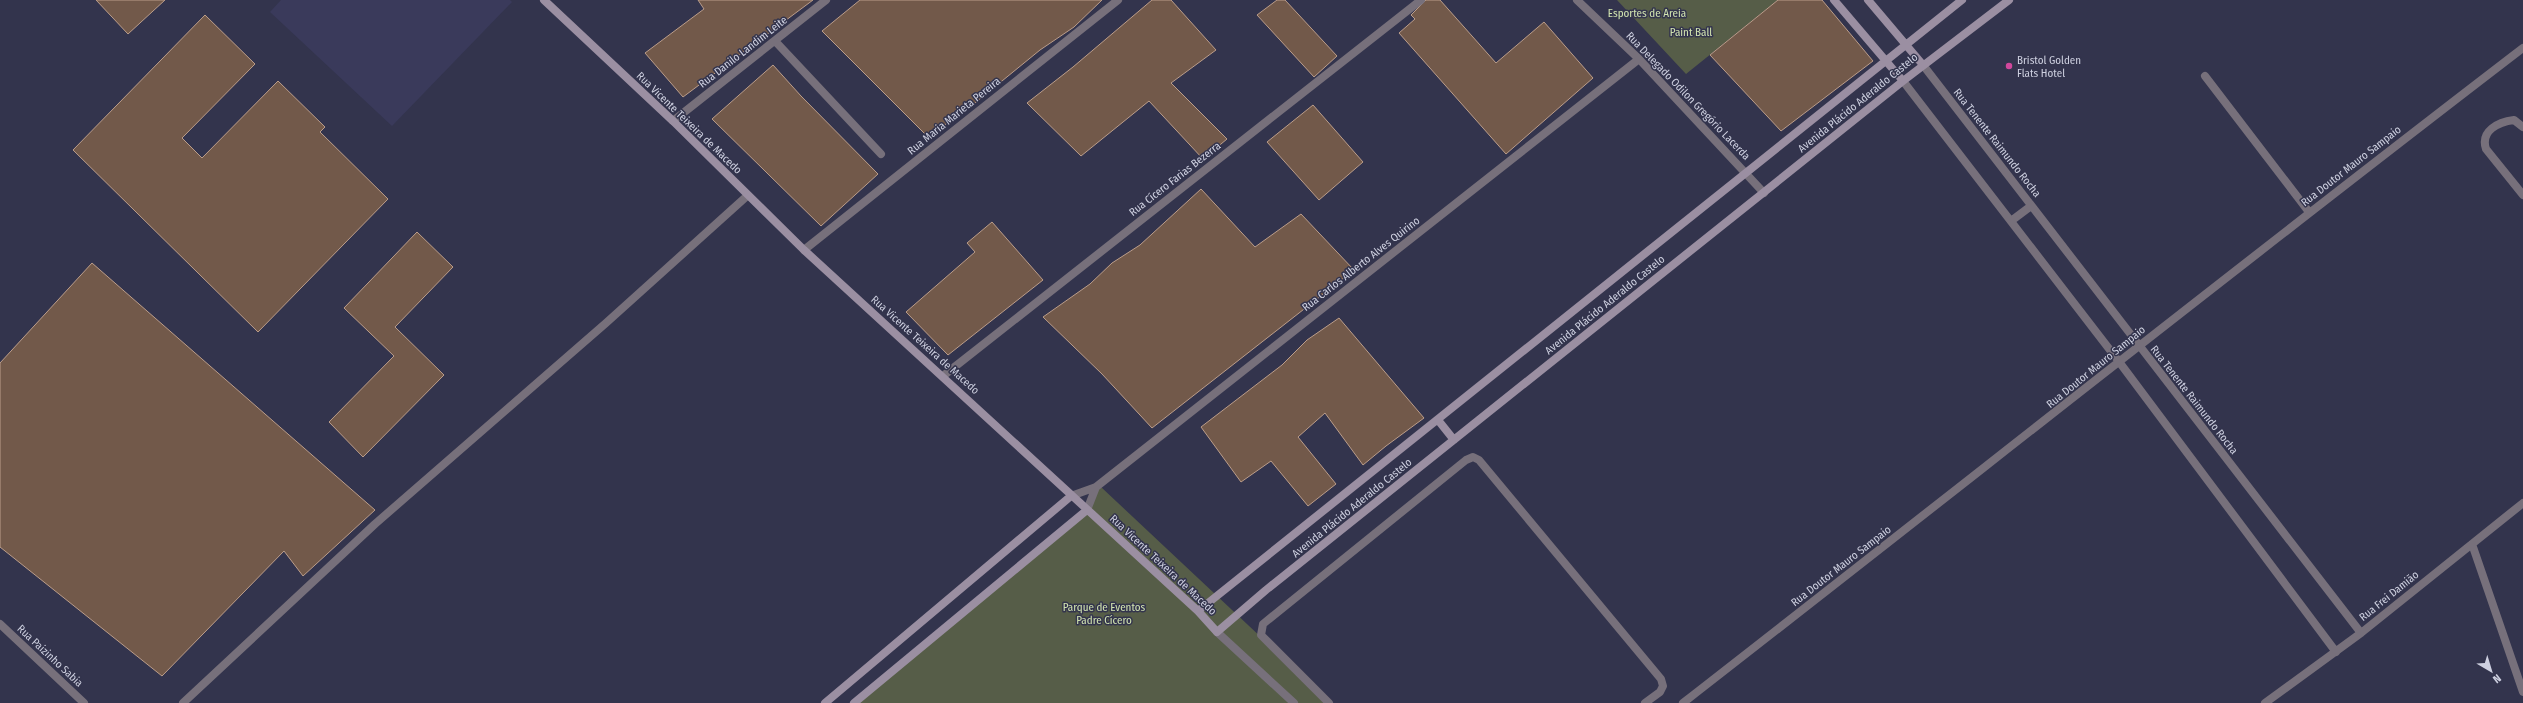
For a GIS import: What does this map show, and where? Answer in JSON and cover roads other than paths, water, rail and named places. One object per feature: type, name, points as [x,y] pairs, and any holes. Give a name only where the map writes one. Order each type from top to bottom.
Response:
[{"type":"street","name":"Rua Vicente Teixeira de Macedo","points":[[544,0],[672,121],[747,196],[804,250],[1198,611],[1217,632],[1294,703]]},
{"type":"street","name":"Rua Danilo Landim Leite","points":[[672,121],[826,0]]},
{"type":"street","name":"Rua Maria Marieta Pereira","points":[[804,250],[1118,0]]},
{"type":"street","name":"Rua Cícero Farias Bezerra","points":[[943,376],[1421,0]]},
{"type":"street","name":"Rua Delegado Odilon Gregório Lacerda","points":[[1577,0],[1640,59],[1764,192]]},
{"type":"street","points":[[1834,0],[1903,82],[2011,221],[2120,363],[2336,652]]},
{"type":"street","points":[[1868,0],[1923,65]]},
{"type":"street","name":"Avenida Plácido Aderaldo Castelo","points":[[1198,611],[1747,174],[1962,0]]},
{"type":"street","name":"Avenida Plácido Aderaldo Castelo","points":[[1217,632],[1454,440],[1923,65],[2009,0]]},
{"type":"street","points":[[775,41],[881,154]]},
{"type":"street","name":"Rua Doutor Mauro Sampaio","points":[[1683,703],[2120,363],[2138,346],[2309,212],[2523,48]]},
{"type":"street","name":"Rua Carlos Alberto Alves Quirino","points":[[1096,487],[1640,59]]},
{"type":"street","name":"Rua Tenente Raimundo Rocha","points":[[1923,65],[2138,346],[2361,633]]},
{"type":"street","points":[[2205,76],[2309,212]]},
{"type":"street","points":[[2523,127],[2514,120],[2504,121],[2486,135],[2484,141],[2486,149],[2523,195]]},
{"type":"street","points":[[183,703],[375,524],[606,324],[747,196]]},
{"type":"street","points":[[2011,221],[2031,206]]},
{"type":"street","points":[[1438,420],[1454,440]]},
{"type":"street","points":[[1329,703],[1261,635],[1263,624],[1466,460],[1472,458],[1479,460],[1661,679],[1663,686],[1660,692],[1645,703]]},
{"type":"street","points":[[825,703],[1071,496],[1096,487]]},
{"type":"street","points":[[854,703],[1087,510],[1096,487]]},
{"type":"street","name":"Rua Frei Damião","points":[[2265,703],[2361,633],[2523,503]]},
{"type":"street","points":[[2472,544],[2523,692]]},
{"type":"street","name":"Rua Paizinho Sabia","points":[[0,624],[84,703]]},
{"type":"place","name":"Bristol Golden Flats Hotel","points":[[2009,66]]},
{"type":"park label","name":"Esportes de Areia","points":[[1647,13]]},
{"type":"park label","name":"Paint Ball","points":[[1691,32]]},
{"type":"park label","name":"Parque de Eventos Padre Cícero","points":[[1104,613]]}]
